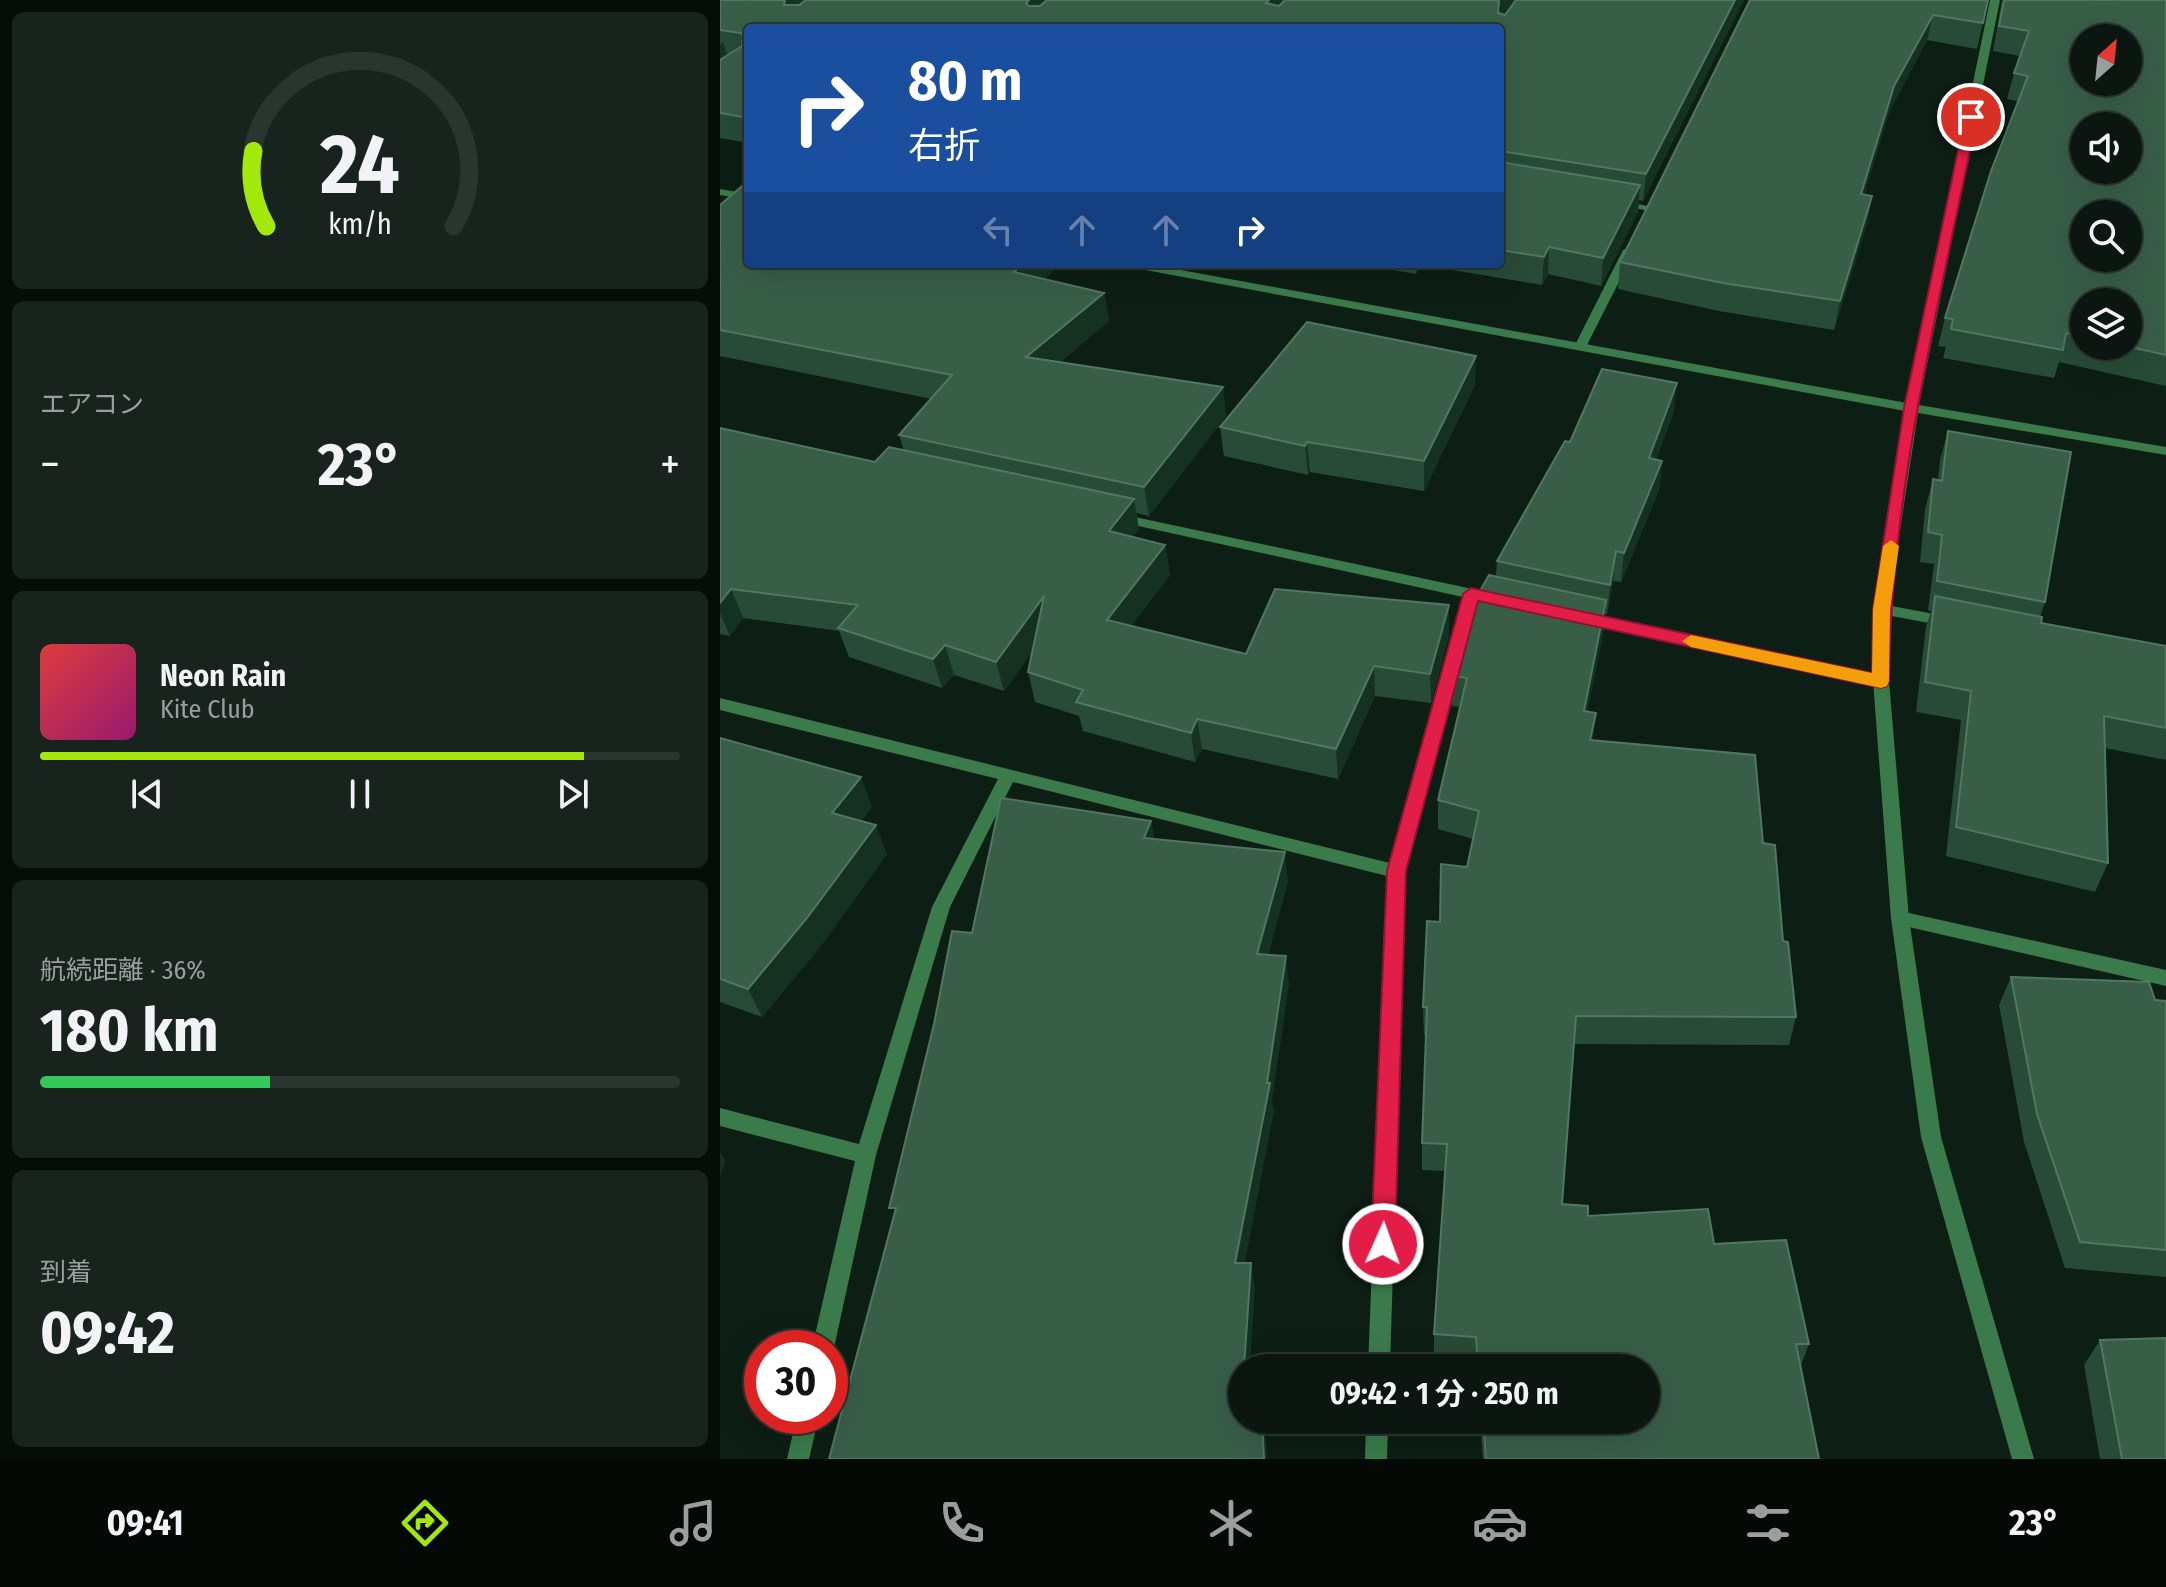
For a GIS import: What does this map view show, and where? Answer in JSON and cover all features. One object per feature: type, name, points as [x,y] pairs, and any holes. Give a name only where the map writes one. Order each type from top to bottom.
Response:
[{"type":"street","points":[[1995,0],[1912,408],[1881,609],[1881,681],[1900,918],[1931,1137],[2023,1459]]},
{"type":"street","points":[[720,192],[744,196]]},
{"type":"street","points":[[1643,222],[1657,194]]},
{"type":"street","points":[[1605,201],[1650,208]]},
{"type":"street","points":[[1581,345],[1636,235]]},
{"type":"street","points":[[1151,268],[1912,408],[2166,451]]},
{"type":"street","points":[[1103,514],[1517,603]]},
{"type":"street","points":[[1379,1354],[1396,871],[1471,594]]},
{"type":"street","points":[[1881,609],[1971,626]]},
{"type":"street","points":[[1577,616],[1881,681]]},
{"type":"street","points":[[720,704],[1396,871]]},
{"type":"street","points":[[827,1330],[866,1155],[941,907],[1007,777]]},
{"type":"street","points":[[1900,918],[2166,978]]},
{"type":"street","points":[[720,1117],[866,1155]]},
{"type":"street","points":[[798,1459],[804,1434]]},
{"type":"street","points":[[1376,1459],[1377,1434]]},
{"type":"building","points":[[720,0],[785,0],[784,5],[799,5],[806,0],[1029,0],[1026,3],[1029,6],[1040,6],[1047,0],[1269,0],[1266,3],[1279,6],[1285,0],[1499,0],[1498,13],[1505,15],[1516,0],[1735,0],[1646,174],[1504,152],[1504,24],[744,24],[744,117],[720,113],[720,60],[742,46],[743,36],[720,30]]},
{"type":"building","points":[[1750,0],[1988,0],[1983,23],[1933,15],[1894,86],[1861,194],[1872,196],[1840,301],[1723,283],[1620,262]]},
{"type":"building","points":[[2004,0],[2166,0],[2166,355],[2142,350],[2142,288],[2070,288],[2070,334],[2066,333],[2063,350],[1951,329],[1953,319],[1945,318],[1991,171],[2028,76],[2014,73],[2029,31],[1999,26]]},
{"type":"building","points":[[1504,163],[1640,185],[1603,258],[1549,247],[1544,257],[1504,251]]},
{"type":"building","points":[[744,184],[744,268],[1018,268],[1014,272],[1104,293],[1026,357],[1223,387],[1144,487],[899,435],[952,375],[720,330],[720,205]]},
{"type":"building","points":[[1307,322],[1476,356],[1424,461],[1307,442],[1305,446],[1220,427]]},
{"type":"building","points":[[1602,369],[1677,383],[1649,458],[1662,461],[1624,553],[1616,551],[1610,585],[1497,561],[1565,441],[1570,442]]},
{"type":"building","points":[[720,428],[875,462],[889,447],[1134,499],[1109,531],[1165,545],[1107,620],[1246,654],[1275,589],[1449,605],[1430,674],[1374,666],[1336,749],[1197,719],[1191,733],[1076,702],[1083,690],[1028,672],[1044,596],[996,662],[945,645],[933,659],[838,628],[858,605],[731,589],[720,603]]},
{"type":"building","points":[[1948,431],[2071,452],[2045,602],[1937,581],[1942,535],[1928,532],[1933,479],[1942,481]]},
{"type":"building","points":[[1489,575],[1606,600],[1584,711],[1596,713],[1590,740],[1755,755],[1763,843],[1775,845],[1783,941],[1788,942],[1796,1017],[1576,1016],[1562,1204],[1588,1206],[1588,1216],[1708,1209],[1714,1244],[1786,1240],[1809,1344],[1796,1344],[1819,1459],[1486,1459],[1484,1434],[1660,1434],[1660,1354],[1477,1354],[1476,1337],[1434,1334],[1447,1144],[1422,1143],[1427,921],[1440,922],[1441,864],[1467,867],[1479,811],[1438,800],[1467,678],[1452,676],[1471,607]]},
{"type":"building","points":[[1935,596],[2042,617],[2041,623],[2166,646],[2166,728],[2104,716],[2108,863],[1956,827],[1971,691],[1925,682]]},
{"type":"building","points":[[720,738],[861,777],[832,813],[876,825],[807,918],[748,989],[720,979]]},
{"type":"building","points":[[1001,798],[1151,821],[1144,838],[1285,852],[1257,954],[1286,956],[1267,1083],[1270,1083],[1235,1263],[1251,1263],[1245,1354],[1228,1354],[1228,1434],[1263,1434],[1264,1459],[829,1459],[836,1434],[848,1434],[848,1388],[896,1208],[889,1208],[934,1024],[952,931],[972,933]]},
{"type":"building","points":[[2011,977],[2149,982],[2155,1000],[2166,1001],[2166,1250],[2080,1242],[2037,1114]]},
{"type":"building","points":[[2166,1338],[2166,1459],[2122,1459],[2100,1340]]},
{"type":"slow traffic","points":[[1691,641],[1881,681],[1881,609],[1891,546]]},
{"type":"route","points":[[1383,1244],[1396,871],[1471,594],[1881,681],[1881,609],[1912,408],[1971,117]]}]
